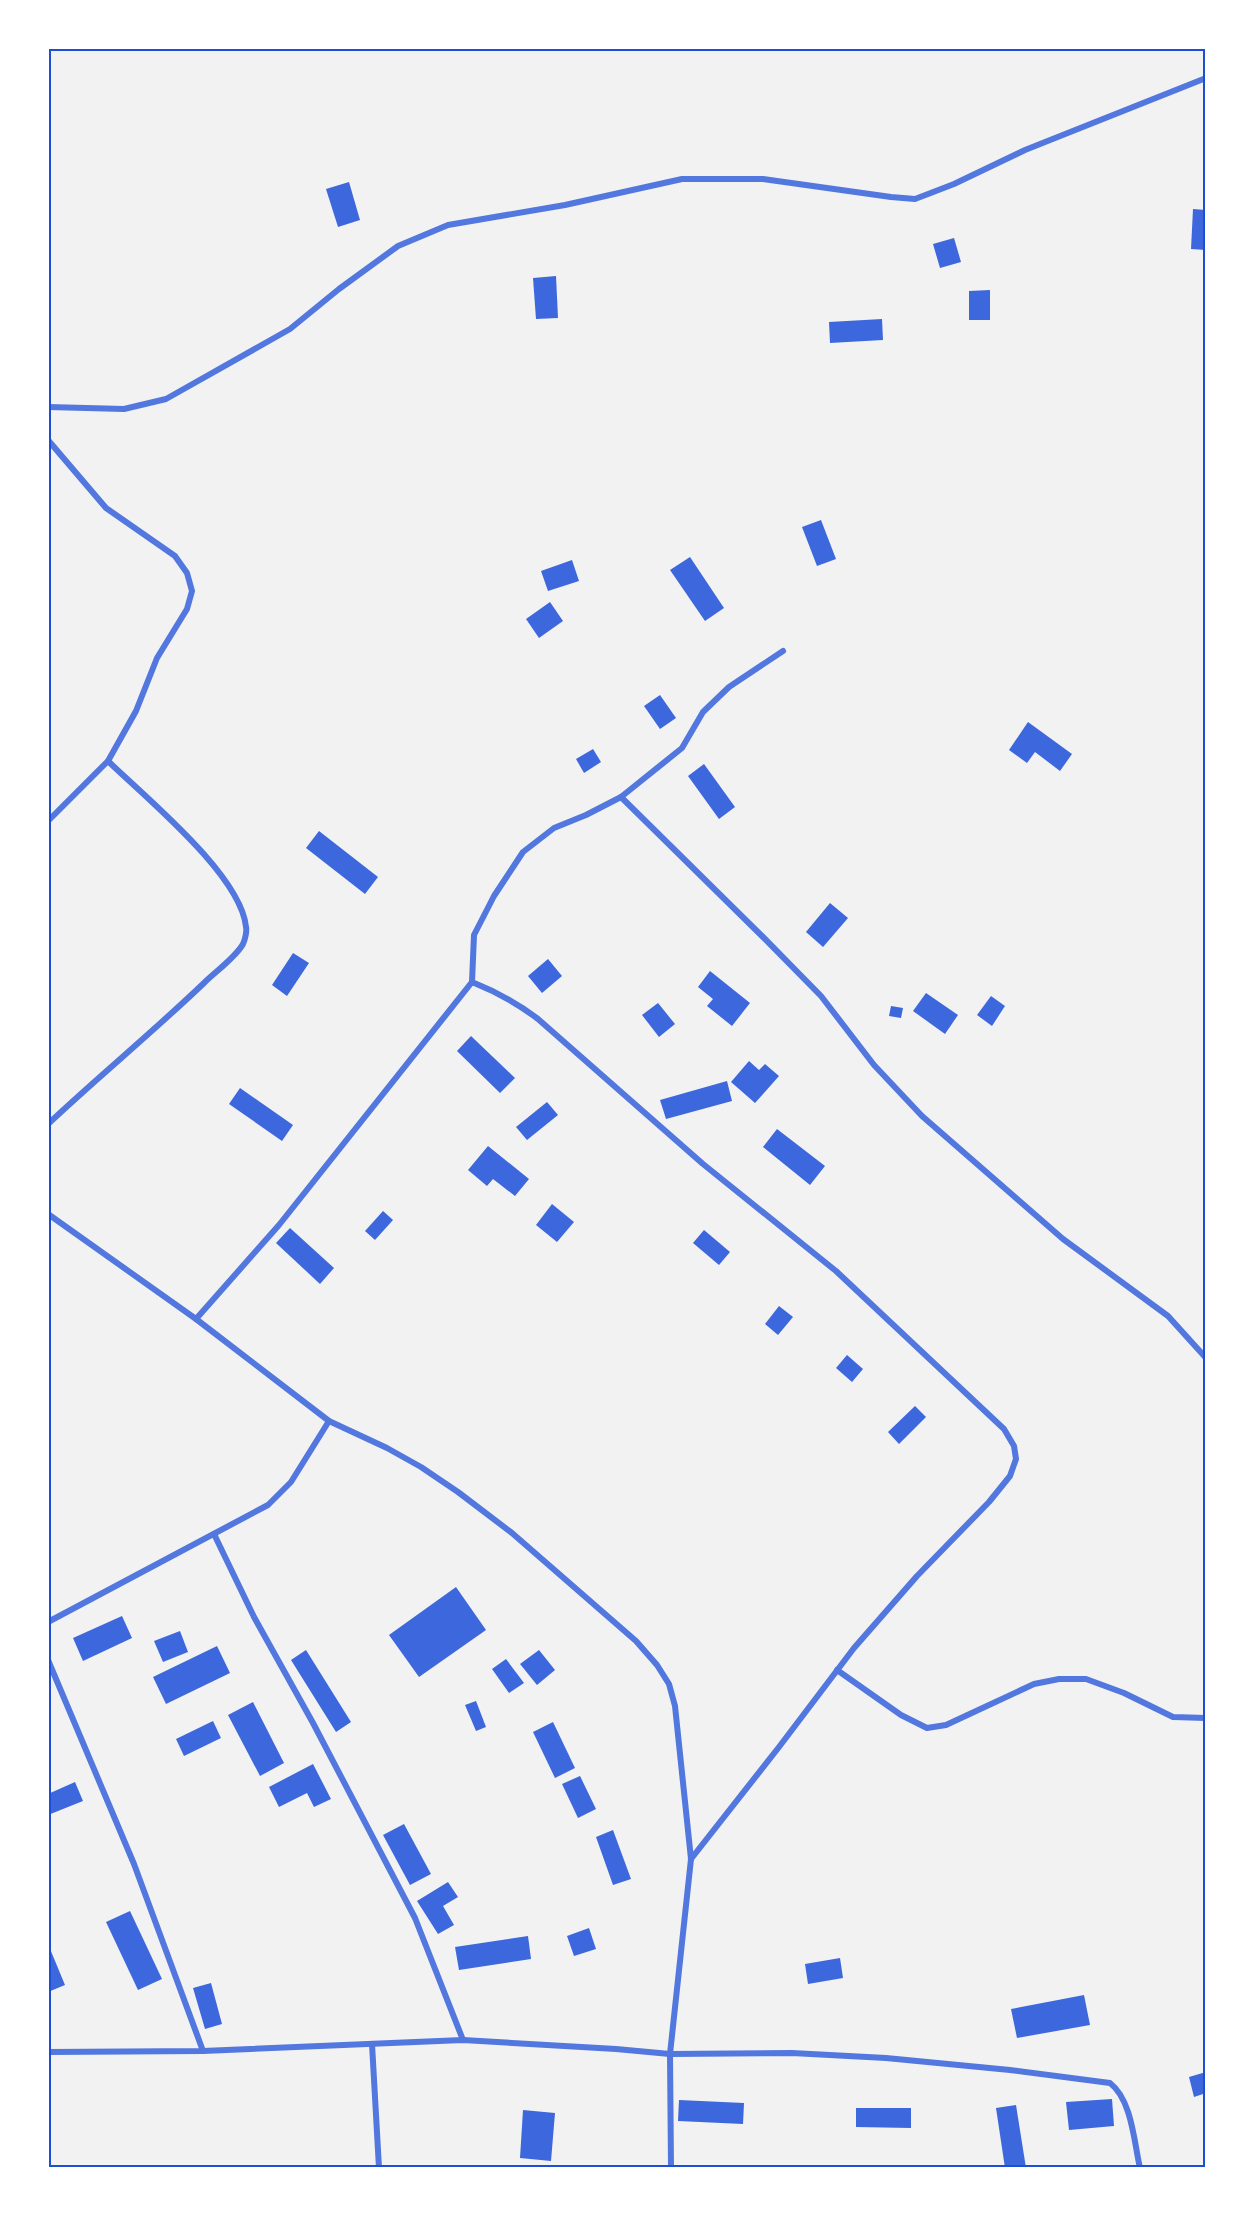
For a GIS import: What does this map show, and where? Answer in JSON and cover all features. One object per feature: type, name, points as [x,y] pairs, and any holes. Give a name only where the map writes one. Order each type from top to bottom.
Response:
[{"type":"street","points":[[48,407],[124,409],[166,399],[290,329],[339,289],[398,246],[448,225],[565,205],[682,179],[763,179],[915,199],[954,184],[1025,150],[1206,78]]},
{"type":"street","points":[[48,440],[106,508],[175,556],[187,573],[192,591],[187,609],[157,658],[136,711],[108,761],[48,821]]},
{"type":"street","points":[[196,1319],[279,1225],[472,982],[474,935],[494,896],[523,852],[554,828],[621,797],[682,748],[704,712],[729,687],[783,651]]},
{"type":"street","points":[[48,1124],[111,1065],[174,1012],[234,954],[244,944],[247,928],[243,913],[232,891],[200,849],[108,761]]},
{"type":"street","points":[[621,797],[821,996],[874,1065],[922,1116],[1063,1239],[1168,1316],[1206,1358]]},
{"type":"street","points":[[472,982],[511,1000],[538,1019],[703,1164],[836,1271],[1004,1430],[1014,1446],[1016,1459],[1010,1476],[989,1502],[917,1576],[854,1648],[691,1859]]},
{"type":"street","points":[[48,1073],[48,1084]]},
{"type":"street","points":[[48,1214],[196,1319],[329,1421],[387,1448],[458,1492],[530,1549],[636,1641],[657,1665],[669,1684],[675,1706],[691,1859],[670,2054],[671,2168]]},
{"type":"street","points":[[48,1622],[268,1505],[291,1482],[329,1421]]},
{"type":"street","points":[[214,1534],[254,1617],[313,1723],[415,1918],[464,2040]]},
{"type":"street","points":[[48,1660],[134,1864],[203,2051]]},
{"type":"street","points":[[837,1670],[901,1715],[927,1728],[946,1725],[1034,1684],[1059,1679],[1086,1679],[1124,1693],[1173,1717],[1206,1718]]},
{"type":"street","points":[[48,2052],[203,2051],[464,2040],[670,2054],[792,2053],[886,2058],[1010,2070],[1110,2083],[1119,2090],[1126,2104],[1140,2168]]},
{"type":"street","points":[[372,2044],[379,2168]]},
{"type":"building","points":[[349,182],[360,220],[338,227],[326,189]]},
{"type":"building","points":[[1193,209],[1206,210],[1206,250],[1191,249]]},
{"type":"building","points":[[954,238],[961,262],[940,268],[933,244]]},
{"type":"building","points":[[556,276],[558,318],[536,319],[533,278]]},
{"type":"building","points":[[990,290],[990,320],[969,320],[969,291]]},
{"type":"building","points":[[882,319],[883,340],[830,343],[829,322]]},
{"type":"building","points":[[821,520],[836,559],[817,566],[802,527]]},
{"type":"building","points":[[690,557],[724,608],[705,621],[670,570]]},
{"type":"building","points":[[572,560],[579,581],[548,591],[541,571]]},
{"type":"building","points":[[550,602],[563,621],[539,638],[526,619]]},
{"type":"building","points":[[660,695],[676,718],[660,729],[644,706]]},
{"type":"building","points":[[1028,722],[1072,754],[1060,771],[1035,752],[1027,763],[1009,750]]},
{"type":"building","points":[[593,749],[601,762],[584,773],[576,759]]},
{"type":"building","points":[[704,764],[735,807],[719,819],[688,776]]},
{"type":"building","points":[[319,831],[378,877],[365,894],[306,848]]},
{"type":"building","points":[[830,903],[848,918],[823,947],[806,932]]},
{"type":"building","points":[[293,953],[309,963],[287,996],[272,985]]},
{"type":"building","points":[[548,959],[562,976],[542,993],[528,976]]},
{"type":"building","points":[[710,971],[750,1003],[732,1026],[707,1006],[713,999],[698,987]]},
{"type":"building","points":[[926,993],[958,1015],[945,1034],[913,1011]]},
{"type":"building","points":[[991,996],[1005,1006],[992,1026],[977,1015]]},
{"type":"building","points":[[658,1003],[675,1024],[659,1037],[642,1015]]},
{"type":"building","points":[[891,1006],[903,1008],[901,1018],[889,1016]]},
{"type":"building","points":[[471,1036],[515,1078],[500,1093],[457,1051]]},
{"type":"building","points":[[749,1061],[759,1070],[765,1064],[779,1076],[755,1103],[731,1082]]},
{"type":"building","points":[[727,1081],[732,1101],[666,1119],[660,1100]]},
{"type":"building","points":[[240,1088],[293,1125],[282,1141],[229,1104]]},
{"type":"building","points":[[547,1102],[558,1115],[527,1140],[516,1127]]},
{"type":"building","points":[[777,1129],[825,1166],[810,1185],[763,1147]]},
{"type":"building","points":[[488,1146],[529,1179],[515,1196],[493,1179],[487,1186],[468,1170]]},
{"type":"building","points":[[552,1204],[574,1222],[557,1242],[536,1225]]},
{"type":"building","points":[[383,1211],[393,1220],[375,1240],[365,1231]]},
{"type":"building","points":[[290,1228],[334,1268],[320,1284],[276,1243]]},
{"type":"building","points":[[704,1230],[730,1252],[719,1265],[693,1243]]},
{"type":"building","points":[[779,1306],[793,1317],[778,1335],[765,1324]]},
{"type":"building","points":[[847,1355],[863,1369],[852,1382],[836,1368]]},
{"type":"building","points":[[915,1406],[926,1417],[899,1444],[888,1432]]},
{"type":"building","points":[[456,1587],[486,1630],[419,1677],[389,1635]]},
{"type":"building","points":[[122,1616],[132,1638],[83,1661],[73,1638]]},
{"type":"building","points":[[180,1631],[188,1652],[163,1662],[154,1641]]},
{"type":"building","points":[[217,1646],[230,1673],[166,1704],[153,1677]]},
{"type":"building","points":[[306,1650],[351,1722],[336,1732],[291,1660]]},
{"type":"building","points":[[539,1650],[555,1670],[537,1685],[520,1664]]},
{"type":"building","points":[[506,1659],[524,1683],[509,1693],[492,1669]]},
{"type":"building","points":[[476,1701],[486,1727],[476,1731],[465,1705]]},
{"type":"building","points":[[253,1702],[284,1763],[260,1776],[228,1715]]},
{"type":"building","points":[[213,1721],[221,1738],[184,1756],[176,1739]]},
{"type":"building","points":[[553,1722],[575,1768],[555,1778],[533,1732]]},
{"type":"building","points":[[313,1764],[331,1799],[314,1807],[307,1793],[279,1807],[269,1787]]},
{"type":"building","points":[[580,1776],[596,1809],[578,1818],[562,1784]]},
{"type":"building","points":[[75,1782],[83,1801],[48,1815],[48,1794]]},
{"type":"building","points":[[404,1824],[431,1874],[410,1885],[383,1835]]},
{"type":"building","points":[[613,1830],[631,1879],[613,1885],[596,1837]]},
{"type":"building","points":[[448,1882],[458,1897],[443,1906],[454,1925],[438,1934],[417,1901]]},
{"type":"building","points":[[130,1911],[162,1979],[138,1990],[106,1922]]},
{"type":"building","points":[[589,1928],[596,1949],[574,1956],[567,1936]]},
{"type":"building","points":[[528,1936],[531,1959],[459,1970],[455,1947]]},
{"type":"building","points":[[48,1944],[65,1985],[48,1992]]},
{"type":"building","points":[[840,1958],[843,1978],[808,1984],[805,1964]]},
{"type":"building","points":[[211,1983],[222,2024],[205,2029],[193,1988]]},
{"type":"building","points":[[1084,1995],[1090,2025],[1017,2038],[1011,2009]]},
{"type":"building","points":[[1206,2072],[1206,2093],[1194,2097],[1189,2077]]},
{"type":"building","points":[[1112,2099],[1114,2126],[1069,2130],[1066,2102]]},
{"type":"building","points":[[679,2100],[744,2103],[743,2124],[678,2121]]},
{"type":"building","points":[[1016,2105],[1026,2168],[1005,2168],[996,2108]]},
{"type":"building","points":[[856,2108],[911,2108],[911,2128],[856,2127]]},
{"type":"building","points":[[523,2110],[555,2113],[551,2161],[520,2158]]}]
